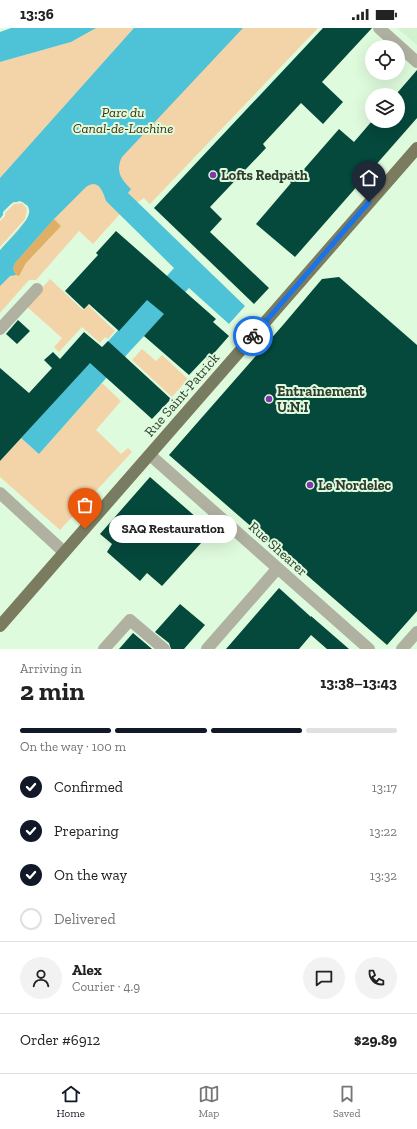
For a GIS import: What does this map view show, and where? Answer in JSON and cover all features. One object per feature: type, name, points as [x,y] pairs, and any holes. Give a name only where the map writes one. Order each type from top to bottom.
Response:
[{"type":"main road","name":"Rue Saint-Patrick","points":[[0,626],[417,148]]},
{"type":"street","points":[[379,28],[417,62]]},
{"type":"street","points":[[0,329],[37,290]]},
{"type":"street","name":"Rue Shearer","points":[[150,455],[369,649]]},
{"type":"street","points":[[0,494],[64,552]]},
{"type":"street","points":[[207,649],[277,569]]},
{"type":"street","points":[[104,649],[130,620],[164,649]]},
{"type":"street","points":[[402,649],[417,632]]},
{"type":"shaded area","points":[[397,28],[417,28],[417,45]]},
{"type":"shaded area","points":[[54,219],[61,226],[26,263],[19,276],[16,275],[13,269],[15,263]]},
{"type":"green space","name":"Parc du Canal-de-Lachine","points":[[65,28],[318,28],[150,204],[144,198],[119,215],[93,244],[79,231],[36,280],[29,280],[0,313],[0,62],[71,42]]},
{"type":"green space","points":[[50,279],[83,310],[88,305],[115,331],[108,339],[105,337],[100,343],[82,327],[59,352],[54,347],[62,338],[26,306]]},
{"type":"green space","points":[[142,349],[156,361],[162,355],[188,379],[172,397],[132,360]]},
{"type":"green space","points":[[102,383],[121,401],[96,430],[121,454],[128,448],[132,452],[60,530],[0,477],[0,461],[21,438],[39,454]]},
{"type":"water","points":[[11,28],[96,28],[71,42],[0,62],[0,32]]},
{"type":"water","points":[[134,28],[243,28],[122,157],[119,171],[124,182],[131,189],[128,193],[245,306],[229,324],[189,288],[131,350],[39,454],[21,438],[174,268],[106,201],[102,190],[94,184],[86,187],[54,219],[15,263],[13,269],[16,275],[10,276],[0,286],[0,250],[23,224],[29,213],[29,209],[23,202],[13,202],[0,219],[0,178]]},
{"type":"pier","points":[[20,201],[28,206],[28,216],[0,250],[0,247],[25,219],[27,209],[22,203],[14,204],[5,213],[5,216],[0,221],[0,219],[3,212],[11,204]]},
{"type":"building","name":"Lofts Redpath","points":[[323,28],[372,28],[322,82],[343,102],[323,124],[301,103],[263,144],[266,148],[210,207],[222,219],[210,232],[269,288],[254,304],[154,208]]},
{"type":"building","name":"Lofts Redpath","points":[[417,70],[417,118],[295,257],[256,224],[291,183],[284,177],[291,170],[298,176],[339,129],[354,142],[366,128],[405,128],[405,88],[401,88]]},
{"type":"building","points":[[116,231],[216,319],[213,322],[229,336],[208,360],[206,357],[189,375],[144,336],[164,314],[147,300],[119,331],[89,304],[84,309],[65,291],[98,255],[96,253]]},
{"type":"building","name":"Le Nordelec","points":[[339,277],[417,345],[417,611],[387,645],[169,455],[322,279]]},
{"type":"building","points":[[18,320],[30,331],[17,344],[6,334]]},
{"type":"building","points":[[84,332],[102,347],[108,341],[171,399],[152,419],[90,363],[0,461],[0,368],[29,393],[52,368],[44,360],[53,352],[60,359]]},
{"type":"building","points":[[150,477],[212,531],[162,586],[147,573],[140,581],[107,552],[112,544],[100,534]]},
{"type":"building","points":[[279,588],[349,649],[327,649],[311,635],[299,649],[226,649]]},
{"type":"building","points":[[180,604],[205,625],[184,649],[171,649],[169,643],[155,632]]},
{"type":"building","points":[[133,633],[145,643],[152,649],[119,649]]},
{"type":"way so far","points":[[85,529],[253,336]]},
{"type":"place","name":"Lofts Redpath","points":[[213,175]]},
{"type":"place","name":"Entraînement U.N.I","points":[[269,399]]},
{"type":"place","name":"Le Nordelec","points":[[310,485]]},
{"type":"place","name":"SAQ Restauration","points":[[85,529]]},
{"type":"route","points":[[253,336],[369,202]]}]
